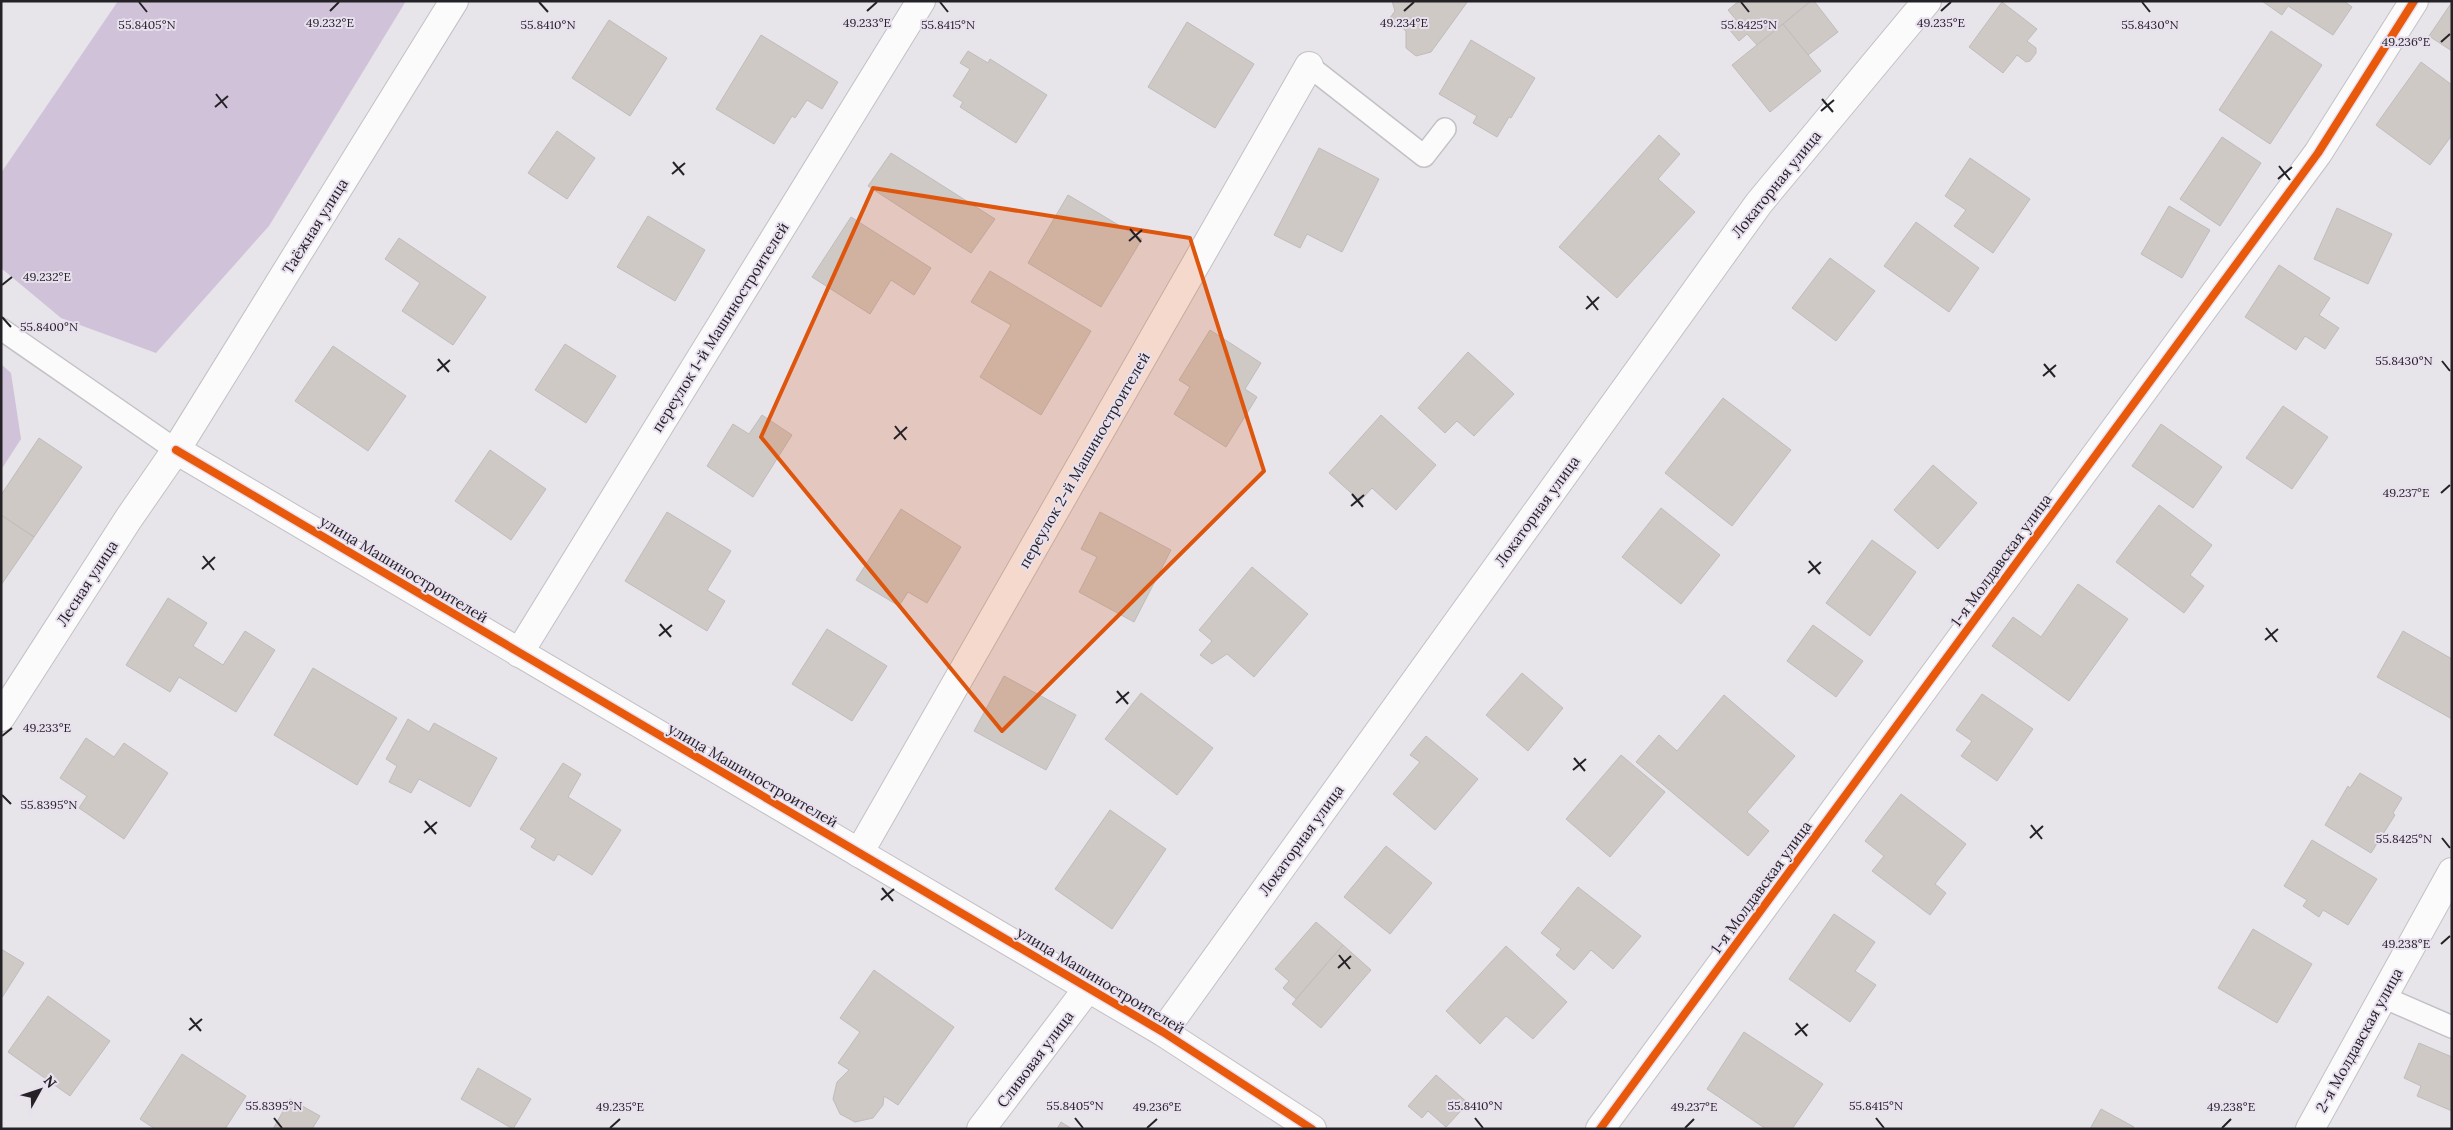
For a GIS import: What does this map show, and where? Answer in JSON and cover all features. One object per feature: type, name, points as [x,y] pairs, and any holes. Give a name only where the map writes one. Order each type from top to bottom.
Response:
[{"type":"street","name":"Таёжная улица","points":[[176,450],[454,1]]},
{"type":"street","name":"переулок 1-й Машиностроителей","points":[[519,653],[921,1]]},
{"type":"street","name":"Локаторная улица","points":[[1163,1032],[1758,203],[1927,1]]},
{"type":"street","name":"1-я Молдавская улица","points":[[1600,1129],[2318,153],[2414,1]]},
{"type":"street","name":"переулок 2-й Машиностроителей","points":[[859,853],[1309,66]]},
{"type":"street","name":"улица Машиностроителей","points":[[176,450],[1163,1032],[1312,1129]]},
{"type":"street","name":"Лесная улица","points":[[1,717],[129,518],[176,450]]},
{"type":"street","name":"2-я Молдавская улица","points":[[2310,1129],[2452,872]]},
{"type":"street","name":"Сливовая улица","points":[[981,1129],[1088,988]]},
{"type":"lane","points":[[1309,66],[1424,156],[1445,129]]},
{"type":"lane","points":[[1,329],[176,450]]},
{"type":"lane","points":[[2383,997],[2452,1027]]},
{"type":"highlighted area","points":[[873,188],[1190,238],[1264,471],[1002,731],[761,437]]},
{"type":"shaded area","points":[[118,1],[406,1],[269,226],[156,353],[61,318],[1,268],[1,173]]},
{"type":"shaded area","points":[[1,364],[11,373],[21,439],[1,470]]},
{"type":"building","points":[[1392,1],[1468,1],[1431,52],[1416,56],[1406,48],[1406,31],[1390,18],[1395,11]]},
{"type":"building","points":[[1739,1],[1811,1],[1757,45],[1747,34],[1739,41],[1728,28],[1737,21],[1728,10]]},
{"type":"building","points":[[1811,1],[1814,1],[1838,32],[1808,55],[1783,24]]},
{"type":"building","points":[[2262,1],[2344,1],[2352,7],[2333,35],[2288,6],[2282,15]]},
{"type":"building","points":[[2002,2],[2037,29],[2027,41],[2036,48],[2036,53],[2030,61],[2026,62],[2017,55],[2003,73],[1969,47]]},
{"type":"building","points":[[2452,2],[2452,51],[2429,36]]},
{"type":"building","points":[[609,20],[667,58],[630,116],[572,78]]},
{"type":"building","points":[[1187,22],[1254,64],[1215,128],[1148,87]]},
{"type":"building","points":[[1783,24],[1821,71],[1770,112],[1732,65]]},
{"type":"building","points":[[2271,31],[2322,65],[2270,144],[2219,110]]},
{"type":"building","points":[[761,35],[838,82],[822,109],[807,100],[795,118],[792,116],[774,144],[716,109]]},
{"type":"building","points":[[1471,40],[1535,78],[1497,137],[1473,123],[1477,116],[1439,94]]},
{"type":"building","points":[[968,51],[988,63],[990,59],[1047,95],[1016,143],[960,107],[963,102],[953,96],[970,69],[960,63]]},
{"type":"building","points":[[2421,62],[2452,85],[2452,135],[2430,165],[2376,125]]},
{"type":"building","points":[[557,131],[595,158],[567,199],[528,173]]},
{"type":"building","points":[[1659,135],[1680,154],[1658,179],[1695,212],[1617,298],[1559,247]]},
{"type":"building","points":[[2222,137],[2261,163],[2220,226],[2180,199]]},
{"type":"building","points":[[1319,148],[1379,179],[1342,252],[1307,234],[1300,248],[1274,235]]},
{"type":"building","points":[[891,153],[995,219],[971,253],[868,186]]},
{"type":"building","points":[[1970,158],[2030,199],[1993,253],[1954,226],[1966,210],[1945,196]]},
{"type":"building","points":[[1068,195],[1142,239],[1101,307],[1028,263]]},
{"type":"building","points":[[2169,206],[2210,230],[2182,278],[2141,254]]},
{"type":"building","points":[[2337,208],[2392,234],[2368,284],[2314,259]]},
{"type":"building","points":[[648,216],[705,250],[675,301],[617,267]]},
{"type":"building","points":[[851,217],[931,268],[914,295],[891,280],[870,314],[812,277]]},
{"type":"building","points":[[1916,222],[1979,268],[1949,312],[1884,266]]},
{"type":"building","points":[[399,238],[486,297],[453,345],[402,311],[420,283],[385,259]]},
{"type":"building","points":[[1830,258],[1875,291],[1836,341],[1792,308]]},
{"type":"building","points":[[2279,265],[2330,298],[2319,315],[2339,328],[2325,349],[2305,336],[2296,350],[2245,317]]},
{"type":"building","points":[[990,271],[1091,331],[1041,415],[980,377],[1011,325],[971,302]]},
{"type":"building","points":[[1210,330],[1261,363],[1245,389],[1257,397],[1226,447],[1174,414],[1190,387],[1179,380]]},
{"type":"building","points":[[565,344],[616,376],[586,423],[535,390]]},
{"type":"building","points":[[333,346],[406,396],[368,451],[295,401]]},
{"type":"building","points":[[1468,352],[1514,394],[1474,436],[1457,421],[1445,433],[1418,408]]},
{"type":"building","points":[[1723,398],[1791,450],[1732,526],[1665,473]]},
{"type":"building","points":[[2283,406],[2328,437],[2292,489],[2246,458]]},
{"type":"building","points":[[762,415],[792,435],[753,497],[707,466],[733,424],[749,434]]},
{"type":"building","points":[[1381,415],[1436,465],[1396,510],[1372,488],[1360,501],[1329,473]]},
{"type":"building","points":[[2161,424],[2222,467],[2193,508],[2132,466]]},
{"type":"building","points":[[39,438],[82,467],[34,537],[1,515],[1,495]]},
{"type":"building","points":[[490,450],[546,489],[511,540],[455,501]]},
{"type":"building","points":[[1933,465],[1977,503],[1938,549],[1894,510]]},
{"type":"building","points":[[2159,505],[2212,545],[2190,575],[2204,586],[2184,613],[2116,562]]},
{"type":"building","points":[[1661,508],[1720,555],[1681,604],[1622,557]]},
{"type":"building","points":[[901,509],[961,547],[927,603],[908,592],[899,606],[856,580]]},
{"type":"building","points":[[667,512],[731,551],[707,590],[725,601],[707,631],[625,581]]},
{"type":"building","points":[[1100,512],[1171,550],[1134,622],[1079,592],[1097,557],[1081,549]]},
{"type":"building","points":[[1,515],[34,537],[1,585]]},
{"type":"building","points":[[1872,540],[1916,572],[1870,636],[1826,603]]},
{"type":"building","points":[[1252,567],[1308,614],[1254,677],[1227,654],[1212,664],[1200,655],[1212,641],[1199,630]]},
{"type":"building","points":[[2078,584],[2128,619],[2069,701],[1992,646],[2013,617],[2041,637]]},
{"type":"building","points":[[168,598],[207,623],[193,646],[223,665],[245,631],[275,650],[236,712],[179,677],[170,692],[126,665]]},
{"type":"building","points":[[1813,625],[1863,661],[1836,697],[1787,661]]},
{"type":"building","points":[[827,629],[887,666],[852,721],[792,684]]},
{"type":"building","points":[[2403,631],[2452,659],[2452,719],[2377,677]]},
{"type":"building","points":[[313,668],[397,718],[357,785],[274,735]]},
{"type":"building","points":[[1522,673],[1563,708],[1528,751],[1486,715]]},
{"type":"building","points":[[1004,676],[1076,715],[1046,770],[974,731]]},
{"type":"building","points":[[1141,693],[1213,748],[1177,795],[1105,739]]},
{"type":"building","points":[[1982,694],[2033,729],[1997,781],[1961,756],[1972,741],[1956,730]]},
{"type":"building","points":[[1724,695],[1795,756],[1747,812],[1769,831],[1748,856],[1636,762],[1659,735],[1677,751]]},
{"type":"building","points":[[408,719],[429,732],[434,723],[497,758],[470,807],[419,779],[411,793],[389,782],[397,766],[386,759]]},
{"type":"building","points":[[1426,736],[1478,779],[1435,830],[1393,794],[1420,762],[1410,755]]},
{"type":"building","points":[[86,738],[114,757],[124,743],[168,773],[124,839],[79,808],[87,796],[60,778]]},
{"type":"building","points":[[1621,755],[1665,792],[1610,857],[1566,819]]},
{"type":"building","points":[[563,763],[581,774],[568,797],[621,830],[592,875],[558,854],[554,861],[531,847],[536,839],[520,829]]},
{"type":"building","points":[[2360,773],[2402,798],[2393,813],[2395,815],[2371,853],[2325,825],[2348,786],[2350,788]]},
{"type":"building","points":[[1901,794],[1966,844],[1935,884],[1946,893],[1930,915],[1872,871],[1884,856],[1865,841]]},
{"type":"building","points":[[1110,810],[1166,849],[1112,929],[1055,889]]},
{"type":"building","points":[[2312,840],[2377,879],[2348,925],[2323,910],[2319,917],[2303,906],[2307,900],[2284,886]]},
{"type":"building","points":[[1386,846],[1432,883],[1390,934],[1344,897]]},
{"type":"building","points":[[1578,887],[1641,936],[1613,969],[1591,950],[1574,970],[1556,955],[1561,949],[1541,933]]},
{"type":"building","points":[[1834,914],[1875,942],[1855,971],[1876,985],[1850,1022],[1789,979]]},
{"type":"building","points":[[1316,922],[1343,945],[1296,999],[1283,988],[1289,981],[1275,969]]},
{"type":"building","points":[[2253,929],[2312,964],[2277,1023],[2218,988]]},
{"type":"building","points":[[1343,945],[1371,970],[1321,1028],[1292,1004]]},
{"type":"building","points":[[1506,946],[1567,1002],[1533,1039],[1506,1016],[1480,1044],[1446,1011]]},
{"type":"building","points":[[1,949],[24,963],[1,999]]},
{"type":"building","points":[[874,970],[954,1027],[898,1105],[884,1096],[883,1105],[873,1118],[855,1122],[840,1114],[833,1099],[837,1082],[849,1070],[838,1063],[860,1032],[840,1018]]},
{"type":"building","points":[[48,996],[110,1041],[70,1096],[8,1052]]},
{"type":"building","points":[[1744,1032],[1823,1084],[1792,1129],[1766,1129],[1707,1089]]},
{"type":"building","points":[[2419,1043],[2452,1057],[2452,1111],[2417,1096],[2421,1086],[2404,1078]]},
{"type":"building","points":[[182,1054],[246,1096],[225,1129],[155,1129],[140,1119]]},
{"type":"building","points":[[478,1068],[531,1099],[513,1129],[461,1099]]},
{"type":"building","points":[[1436,1075],[1468,1103],[1446,1127],[1428,1111],[1422,1118],[1408,1106]]},
{"type":"building","points":[[290,1099],[320,1116],[312,1129],[273,1129]]},
{"type":"building","points":[[2101,1109],[2134,1127],[2133,1129],[2090,1129]]},
{"type":"building","points":[[1061,1122],[1072,1129],[1057,1129]]},
{"type":"cycle path","points":[[1600,1129],[2318,153],[2414,1]]},
{"type":"cycle path","points":[[176,450],[1163,1032],[1312,1129]]}]
